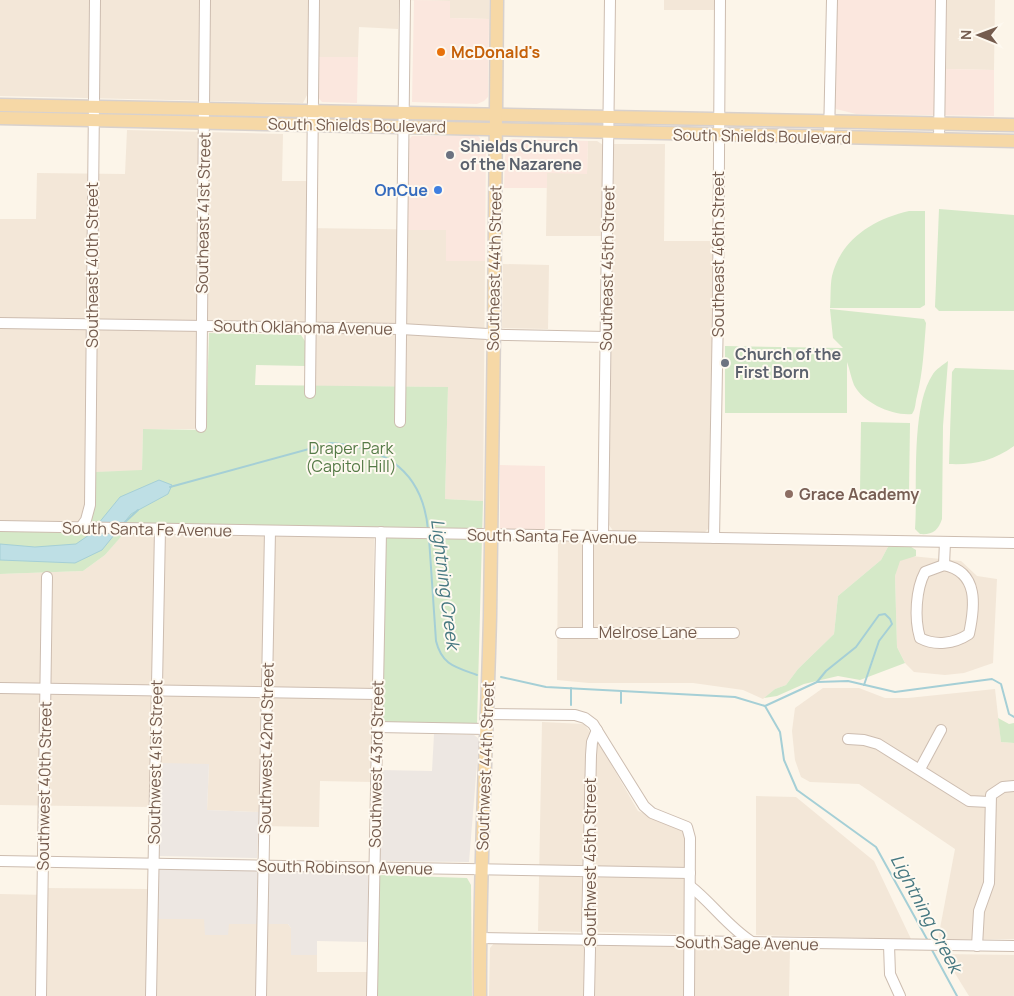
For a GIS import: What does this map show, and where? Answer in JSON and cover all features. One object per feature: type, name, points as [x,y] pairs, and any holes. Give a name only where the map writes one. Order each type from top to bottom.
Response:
[{"type":"main road","name":"Southeast 44th Street","points":[[491,535],[497,0]]},
{"type":"main road","name":"South Shields Boulevard","points":[[0,105],[93,113],[204,115],[312,111],[404,112],[829,122],[1014,124]]},
{"type":"main road","name":"South Shields Boulevard","points":[[0,118],[93,113]]},
{"type":"main road","name":"South Shields Boulevard","points":[[204,115],[312,124],[496,128],[609,133],[1014,141]]},
{"type":"main road","name":"Southwest 44th Street","points":[[480,996],[481,869],[488,714],[491,535]]},
{"type":"street","name":"Southeast 40th Street","points":[[81,527],[86,520],[90,506],[94,0]]},
{"type":"street","name":"Southeast 41st Street","points":[[201,427],[205,0]]},
{"type":"street","points":[[310,393],[314,0]]},
{"type":"street","points":[[400,422],[405,0]]},
{"type":"street","name":"Southeast 45th Street","points":[[603,536],[610,0]]},
{"type":"street","name":"Southeast 46th Street","points":[[714,538],[720,0]]},
{"type":"street","points":[[829,137],[832,0]]},
{"type":"street","points":[[939,139],[941,0]]},
{"type":"street","name":"South Oklahoma Avenue","points":[[0,322],[92,325],[201,325],[310,329],[401,329],[606,337]]},
{"type":"street","name":"South Santa Fe Avenue","points":[[0,526],[1014,543]]},
{"type":"street","name":"Southwest 41st Street","points":[[151,996],[160,529]]},
{"type":"street","name":"Southwest 42nd Street","points":[[261,996],[270,531]]},
{"type":"street","name":"Southwest 43rd Street","points":[[372,996],[381,532]]},
{"type":"street","points":[[588,536],[588,632]]},
{"type":"street","points":[[944,565],[945,542]]},
{"type":"street","points":[[944,565],[958,568],[964,574],[973,594],[969,634],[951,643],[920,638],[918,608],[920,582],[926,572],[944,565]]},
{"type":"street","name":"Southwest 40th Street","points":[[41,996],[48,577]]},
{"type":"street","name":"Melrose Lane","points":[[561,633],[734,633]]},
{"type":"street","points":[[0,688],[377,694]]},
{"type":"street","points":[[488,714],[575,715],[588,719],[597,730],[644,806],[652,813],[686,826],[690,838],[690,996]]},
{"type":"street","points":[[377,728],[487,729]]},
{"type":"street","name":"Southwest 45th Street","points":[[589,996],[588,871],[590,755],[592,742],[597,730]]},
{"type":"street","points":[[920,769],[942,730]]},
{"type":"street","points":[[848,739],[864,740],[878,744],[969,801],[990,802]]},
{"type":"street","points":[[977,946],[979,911],[989,883],[991,795],[997,790],[1014,786]]},
{"type":"street","name":"South Robinson Avenue","points":[[0,861],[690,873]]},
{"type":"street","points":[[690,886],[706,899],[737,932],[753,942]]},
{"type":"street","name":"South Sage Avenue","points":[[480,938],[1014,946]]},
{"type":"street","points":[[888,945],[890,974],[900,996]]},
{"type":"shaded area","points":[[0,0],[399,0],[398,29],[359,27],[358,57],[309,57],[309,91],[303,103],[0,96]]},
{"type":"shaded area","points":[[402,0],[489,0],[489,19],[450,18],[450,1]]},
{"type":"shaded area","points":[[414,0],[450,1],[450,18],[489,19],[488,97],[484,101],[477,104],[412,102]]},
{"type":"shaded area","points":[[664,0],[715,0],[715,10],[664,10]]},
{"type":"shaded area","points":[[834,0],[947,0],[946,69],[994,70],[994,116],[856,114],[836,109],[834,105]]},
{"type":"shaded area","points":[[947,0],[995,0],[994,70],[946,69]]},
{"type":"shaded area","points":[[318,57],[358,57],[357,103],[322,102],[318,97]]},
{"type":"shaded area","points":[[127,130],[283,134],[282,181],[307,181],[306,228],[446,230],[446,261],[485,261],[483,501],[445,499],[448,387],[316,386],[316,323],[196,321],[195,429],[143,429],[142,471],[95,472],[95,515],[91,522],[0,521],[0,219],[36,219],[37,173],[125,174]]},
{"type":"shaded area","points":[[412,136],[478,136],[486,146],[485,261],[446,261],[446,230],[407,230],[408,141]]},
{"type":"shaded area","points":[[513,139],[588,141],[587,174],[547,173],[547,188],[504,188],[505,157],[509,141]]},
{"type":"shaded area","points":[[588,141],[597,141],[603,145],[602,236],[546,236],[547,173],[587,173]]},
{"type":"shaded area","points":[[614,144],[665,144],[664,241],[713,241],[710,527],[704,533],[614,532],[609,525]]},
{"type":"shaded area","points":[[503,264],[549,265],[548,329],[502,328]]},
{"type":"shaded area","points":[[500,465],[545,466],[545,530],[500,530]]},
{"type":"shaded area","points":[[123,534],[374,537],[372,782],[320,781],[319,827],[259,826],[259,812],[207,810],[209,764],[150,807],[0,805],[0,574],[83,571],[105,555]]},
{"type":"shaded area","points":[[558,540],[889,545],[881,560],[838,596],[834,634],[798,669],[786,685],[775,689],[763,699],[743,690],[693,683],[589,683],[557,680]]},
{"type":"shaded area","points":[[911,556],[961,561],[977,576],[997,579],[993,663],[964,673],[945,675],[914,672],[905,663],[897,647],[895,576],[899,561]]},
{"type":"shaded area","points":[[823,688],[859,688],[885,698],[908,698],[995,689],[1001,742],[1014,743],[1014,939],[938,939],[955,849],[859,784],[810,782],[801,777],[795,760],[792,731],[795,708]]},
{"type":"shaded area","points":[[542,722],[584,724],[600,745],[638,811],[676,826],[685,832],[684,934],[538,931]]},
{"type":"shaded area","points":[[434,734],[474,735],[479,739],[469,862],[379,861],[380,770],[432,771]]},
{"type":"shaded area","points":[[160,763],[209,764],[207,810],[259,812],[257,858],[159,856]]},
{"type":"shaded area","points":[[756,796],[796,797],[874,861],[911,939],[756,935]]},
{"type":"shaded area","points":[[158,869],[368,874],[368,942],[317,941],[317,955],[291,955],[291,928],[288,924],[229,924],[228,935],[205,935],[204,919],[157,919]]},
{"type":"shaded area","points":[[47,888],[148,889],[148,919],[205,919],[205,935],[229,924],[288,924],[291,928],[291,955],[317,955],[317,972],[368,972],[367,996],[0,996],[0,894],[47,895]]},
{"type":"shaded area","points":[[496,941],[790,948],[789,996],[489,996],[490,948]]},
{"type":"shaded area","points":[[943,954],[1014,955],[1014,996],[969,996]]},
{"type":"green space","points":[[939,209],[1014,215],[1014,311],[939,311],[935,307]]},
{"type":"green space","points":[[909,211],[925,211],[925,305],[920,308],[830,308],[832,276],[836,263],[851,241],[883,219]]},
{"type":"green space","points":[[830,309],[924,319],[926,323],[922,369],[915,408],[912,414],[896,413],[871,403],[854,385],[847,362],[847,413],[725,413],[725,346],[843,348],[833,338]]},
{"type":"green space","name":"Draper Park (Capitol Hill)","points":[[209,333],[301,335],[305,341],[305,366],[256,365],[255,385],[448,387],[445,499],[483,501],[477,724],[382,722],[385,528],[133,523],[105,555],[83,571],[0,574],[0,530],[79,533],[90,521],[95,506],[95,472],[142,470],[143,429],[206,430]]},
{"type":"green space","points":[[948,361],[943,426],[942,519],[939,527],[934,531],[928,534],[920,534],[915,529],[916,449],[921,407],[933,374]]},
{"type":"green space","points":[[955,368],[1014,370],[1014,446],[991,459],[967,464],[949,464],[952,372]]},
{"type":"green space","points":[[861,422],[910,423],[909,492],[860,491]]},
{"type":"green space","points":[[889,545],[908,545],[916,550],[916,556],[900,561],[895,576],[897,647],[905,663],[860,680],[838,676],[804,684],[777,696],[764,698],[775,689],[786,685],[798,669],[834,634],[838,596],[881,560]]},
{"type":"green space","points":[[998,718],[1009,724],[1014,723],[1014,743],[1001,742]]},
{"type":"green space","points":[[379,875],[467,878],[471,885],[472,996],[376,996]]},
{"type":"water","points":[[159,480],[172,485],[168,494],[131,514],[102,550],[75,563],[0,560],[0,544],[35,547],[76,544],[89,535],[120,497]]},
{"type":"waterway","name":"Lightning Creek","points":[[170,487],[331,443],[350,446],[368,450],[398,466],[418,492],[425,510],[428,530]]},
{"type":"waterway","name":"Lightning Creek","points":[[123,524],[138,510]]},
{"type":"waterway","name":"Lightning Creek","points":[[429,538],[436,641],[446,660],[462,670],[477,675]]},
{"type":"waterway","points":[[817,682],[826,671],[856,647],[879,615],[885,614],[892,624],[879,641],[864,685]]},
{"type":"waterway","name":"Lightning Creek","points":[[501,677],[546,687],[735,697],[765,706],[780,732],[784,760],[797,790],[876,847],[928,941]]},
{"type":"waterway","points":[[765,706],[817,682],[848,681],[895,692],[992,679],[1001,684],[1009,714],[1014,717]]},
{"type":"waterway","points":[[571,688],[571,705]]},
{"type":"waterway","points":[[621,691],[621,703]]},
{"type":"waterway","name":"Lightning Creek","points":[[932,950],[957,996]]},
{"type":"place","name":"McDonald's","points":[[441,52]]},
{"type":"place","name":"Shields Church of the Nazarene","points":[[450,155]]},
{"type":"place","name":"OnCue","points":[[438,190]]},
{"type":"place","name":"Church of the First Born","points":[[725,363]]},
{"type":"place","name":"Grace Academy","points":[[789,494]]}]
